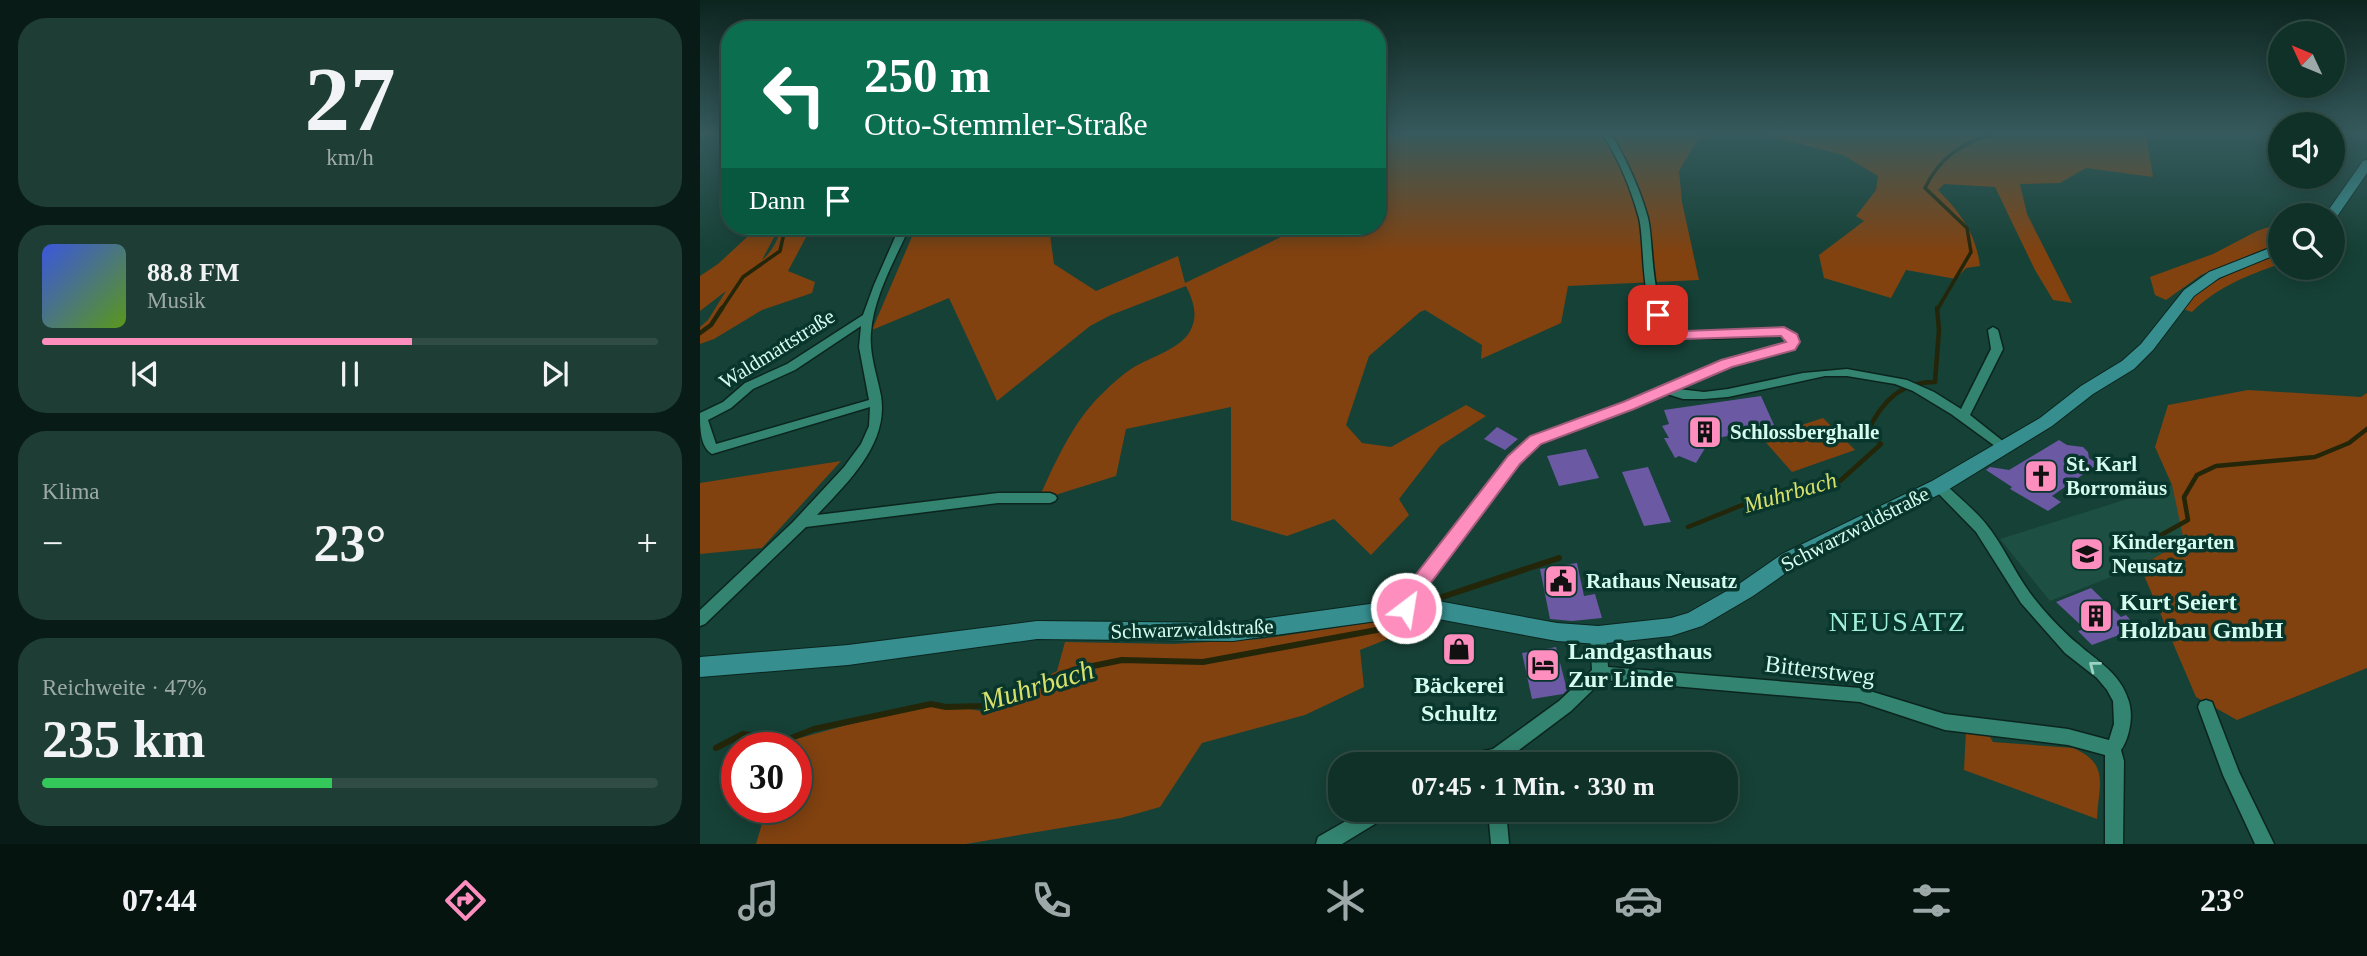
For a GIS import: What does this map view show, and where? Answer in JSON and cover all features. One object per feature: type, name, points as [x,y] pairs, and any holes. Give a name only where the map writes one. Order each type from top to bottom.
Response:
[{"type":"main road","points":[[2339,203],[2360,173]]},
{"type":"main road","name":"Schwarzwaldstraße","points":[[700,667],[848,655],[1037,630],[1233,632],[1406,608],[1437,610],[1558,632],[1598,635],[1643,632],[1694,620],[1746,590],[1788,560],[1939,486],[2046,422],[2087,390],[2128,365],[2147,347],[2189,293],[2232,267],[2268,253]]},
{"type":"street","points":[[1406,608],[1413,592],[1527,447],[1550,433],[1629,405],[1741,358],[1790,347],[1792,337],[1784,331],[1685,335],[1670,331],[1658,315],[1643,217],[1626,173]]},
{"type":"street","name":"Waldmattstraße","points":[[700,620],[801,522],[846,473],[875,429],[874,384],[865,347],[869,316],[901,235]]},
{"type":"street","name":"Waldmattstraße","points":[[869,316],[792,367],[749,386],[727,405],[701,418],[712,450],[875,402]]},
{"type":"street","points":[[1964,416],[1997,349],[1993,330]]},
{"type":"street","points":[[1665,388],[1680,395],[1728,392],[1845,372],[1902,382],[1964,416],[2003,446]]},
{"type":"street","points":[[1939,486],[1981,528],[2026,599],[2071,648],[2103,673],[2121,701],[2122,724],[2117,743],[2112,748],[2115,761],[2114,844]]},
{"type":"street","points":[[801,522],[998,498],[1050,498]]},
{"type":"street","points":[[1506,752],[1565,706],[1600,673],[1598,635]]},
{"type":"street","name":"Bitterstweg","points":[[1600,673],[1860,695],[1945,722],[2068,737],[2112,748]]},
{"type":"street","points":[[2206,707],[2232,775],[2265,844]]},
{"type":"street","points":[[1325,844],[1361,822]]},
{"type":"street","points":[[1498,822],[1500,844]]},
{"type":"shaded area","points":[[1386,173],[1679,173],[1682,202],[1699,280],[1568,286],[1561,323],[1481,359],[1482,345],[1425,310],[1420,312],[1369,356],[1346,425],[1362,443],[1391,447],[1466,405],[1486,416],[1440,446],[1399,499],[1409,515],[1371,555],[1334,519],[1287,536],[1231,520],[1231,407],[1126,429],[1116,476],[1052,496],[1040,496],[1068,439],[1095,401],[1128,371],[1174,347],[1188,335],[1194,322],[1194,311],[1186,286],[1090,326],[997,401],[949,298],[872,330],[913,235],[1050,235],[1054,264],[1096,291],[1178,256],[1185,283],[1285,235],[1386,235]]},
{"type":"shaded area","points":[[1874,173],[2077,173],[2060,183],[2020,184],[2027,214],[2072,303],[2053,300],[2035,270],[1995,187],[1944,184],[1938,190],[1966,225],[1978,254],[1980,266],[1966,268],[1956,279],[1906,270],[1891,298],[1824,278],[1819,255],[1864,221],[1856,216],[1876,190],[1878,176]]},
{"type":"shaded area","points":[[2126,173],[2152,173],[2153,177]]},
{"type":"shaded area","points":[[2268,227],[2268,247],[2201,275],[2166,300],[2155,295],[2150,277],[2213,254]]},
{"type":"shaded area","points":[[749,235],[775,235],[762,260],[780,235],[807,235],[788,271],[815,282],[812,293],[762,310],[714,339],[700,344],[700,327],[708,320],[726,291],[700,311],[700,276],[718,264]]},
{"type":"shaded area","points":[[2268,259],[2268,268],[2222,289],[2192,312],[2183,309],[2203,290],[2241,269]]},
{"type":"shaded area","points":[[2248,390],[2361,397],[2367,393],[2367,668],[2237,720],[2196,697],[2140,566],[2184,541],[2172,485],[2155,447],[2168,405]]},
{"type":"shaded area","points":[[1823,418],[1855,450],[1792,472],[1762,438]]},
{"type":"shaded area","points":[[841,461],[762,548],[700,554],[700,483]]},
{"type":"shaded area","name":"Kindergarten Neusatz","points":[[2172,485],[2185,541],[2139,566],[2050,601],[2000,539]]},
{"type":"shaded area","points":[[1394,619],[1428,623],[1360,650],[1364,687],[1305,715],[1202,743],[1160,807],[1121,818],[966,844],[756,844],[762,823],[812,823],[812,735],[930,702],[981,711],[1057,671],[1065,642],[1173,644],[1261,639]]},
{"type":"shaded area","points":[[1966,731],[1989,735],[1993,742],[2073,748],[2085,754],[2093,761],[2100,777],[2097,819],[1964,770]]},
{"type":"building","name":"Schlossberghalle","points":[[1761,396],[1774,425],[1710,440],[1696,463],[1679,456],[1675,458],[1664,438],[1669,438],[1662,426],[1669,424],[1664,410]]},
{"type":"building","points":[[1497,427],[1518,439],[1505,450],[1484,439]]},
{"type":"building","name":"St. Karl Borromäus","points":[[2059,440],[2067,445],[2083,447],[2089,458],[2098,464],[2052,496],[2061,502],[2048,511],[2010,489],[2012,487],[1986,470],[1990,467],[2009,470]]},
{"type":"building","points":[[1586,449],[1599,478],[1559,486],[1547,456]]},
{"type":"building","points":[[1648,467],[1671,522],[1644,526],[1622,472]]},
{"type":"building","name":"Rathaus Neusatz","points":[[1577,563],[1584,596],[1595,594],[1602,618],[1572,621],[1550,619],[1540,569]]},
{"type":"building","name":"Kurt Seiert Holzbau GmbH","points":[[2091,588],[2121,617],[2126,615],[2138,628],[2092,645],[2078,631],[2085,629],[2056,602]]},
{"type":"building","name":"Landgasthaus Zur Linde","points":[[1556,647],[1567,690],[1563,694],[1532,699],[1522,653]]},
{"type":"waterway","name":"Muhrbach","points":[[1933,173],[1925,188],[1967,228],[1971,252],[1937,310]]},
{"type":"waterway","points":[[721,310],[743,277],[780,251],[784,235]]},
{"type":"waterway","points":[[700,333],[711,325],[722,308]]},
{"type":"waterway","name":"Muhrbach","points":[[1688,527],[1772,493],[1840,481],[1881,444],[1868,431],[1886,402],[1912,385],[1935,382],[1939,330],[1937,310]]},
{"type":"waterway","points":[[2152,540],[2188,520],[2184,497],[2197,475],[2216,466],[2315,457],[2349,443],[2367,429]]},
{"type":"waterway","points":[[2146,544],[2155,539]]},
{"type":"waterway","name":"Muhrbach","points":[[1439,598],[1559,558]]},
{"type":"waterway","name":"Muhrbach","points":[[716,748],[743,734],[786,740],[814,729],[931,704],[946,707],[981,706],[1073,670],[1122,660],[1203,662],[1404,625]]},
{"type":"place","name":"Schlossberghalle","points":[[1705,432]]},
{"type":"place","name":"St. Karl Borromäus","points":[[2041,476]]},
{"type":"place","name":"Kindergarten Neusatz","points":[[2087,554]]},
{"type":"place","name":"Rathaus Neusatz","points":[[1561,581]]},
{"type":"place","name":"Kurt Seiert Holzbau GmbH","points":[[2096,616]]},
{"type":"place","name":"Bäckerei Schultz","points":[[1459,649]]},
{"type":"place","name":"Landgasthaus Zur Linde","points":[[1543,665]]},
{"type":"district","name":"NEUSATZ","points":[[1898,621]]},
{"type":"route","points":[[1406,608],[1413,592],[1514,460],[1535,440],[1629,405],[1741,358],[1790,347],[1793,342],[1792,337],[1784,331],[1685,335],[1670,331],[1658,315]]}]
